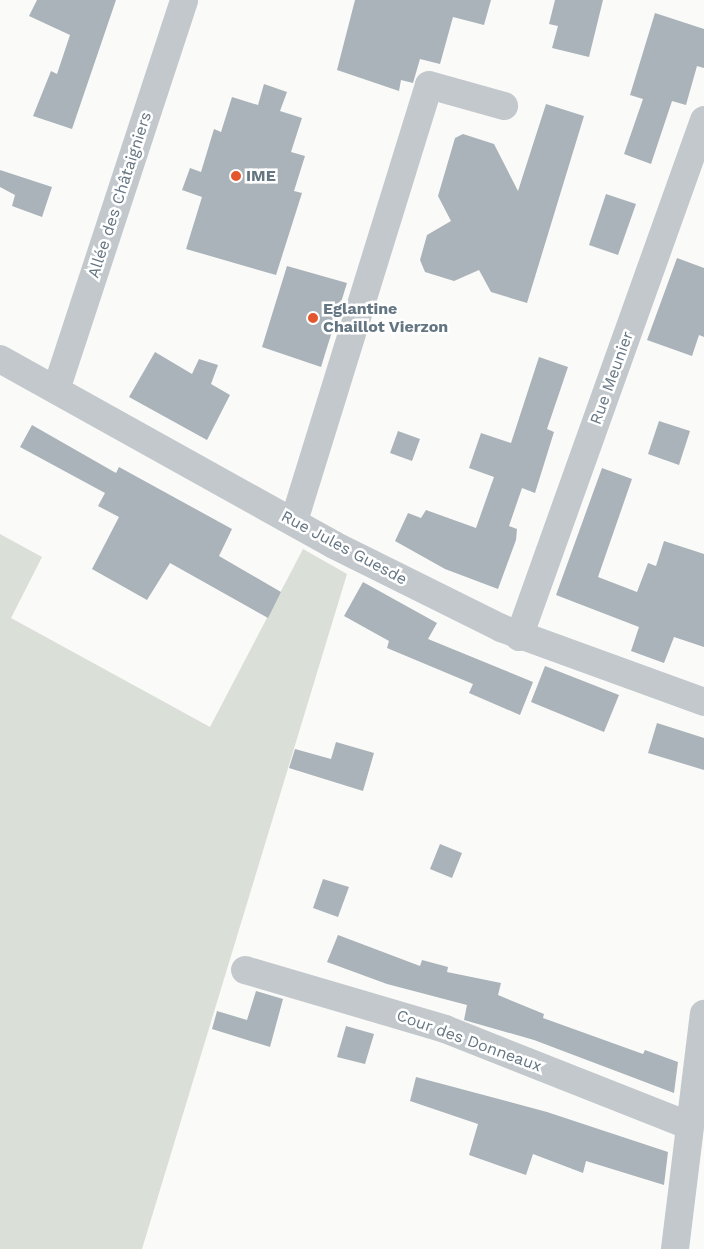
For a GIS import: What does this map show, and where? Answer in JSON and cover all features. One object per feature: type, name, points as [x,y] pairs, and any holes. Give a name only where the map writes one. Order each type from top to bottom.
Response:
[{"type":"street","name":"Allée des Châtaigniers","points":[[56,390],[184,0]]},
{"type":"street","points":[[294,521],[428,85],[504,106]]},
{"type":"street","name":"Rue Meunier","points":[[520,637],[703,129]]},
{"type":"street","name":"Rue Jules Guesde","points":[[0,359],[294,521],[520,637],[704,702]]},
{"type":"street","name":"Cour des Donneaux","points":[[245,970],[445,1029],[688,1125]]},
{"type":"street","points":[[675,1249],[688,1125],[704,1014]]},
{"type":"shaded area","points":[[0,534],[42,557],[11,618],[210,727],[303,549],[347,574],[142,1249],[0,1249]]},
{"type":"building","points":[[37,0],[116,0],[72,129],[33,116],[51,71],[57,74],[70,35],[29,16]]},
{"type":"building","points":[[355,0],[491,0],[484,25],[453,17],[440,64],[420,59],[413,83],[401,80],[399,91],[337,70]]},
{"type":"building","points":[[555,0],[603,0],[589,57],[552,48],[558,26],[549,24]]},
{"type":"building","points":[[655,13],[704,29],[704,68],[697,66],[686,105],[672,101],[651,164],[624,154],[643,99],[630,95]]},
{"type":"building","name":"IME","points":[[264,84],[287,92],[280,111],[302,118],[291,152],[305,156],[294,191],[302,193],[276,275],[186,249],[202,197],[182,190],[190,168],[201,172],[214,129],[221,132],[232,97],[258,105]]},
{"type":"building","points":[[546,104],[584,116],[527,303],[491,292],[479,270],[454,281],[425,272],[420,260],[427,235],[451,221],[438,196],[455,138],[463,134],[494,144],[518,191]]},
{"type":"building","points":[[0,170],[52,187],[42,217],[12,206],[15,195],[0,187]]},
{"type":"building","points":[[606,194],[636,204],[618,255],[589,245]]},
{"type":"building","points":[[677,258],[704,268],[704,337],[699,335],[692,356],[647,340]]},
{"type":"building","name":"Eglantine Chaillot Vierzon","points":[[287,266],[347,283],[321,367],[262,347]]},
{"type":"building","points":[[155,352],[192,374],[199,359],[218,365],[211,384],[230,395],[207,440],[129,397]]},
{"type":"building","points":[[539,357],[568,367],[547,429],[554,432],[535,493],[522,488],[509,526],[517,529],[516,540],[498,589],[445,569],[395,541],[408,513],[421,518],[426,510],[476,528],[494,477],[469,468],[481,433],[511,443]]},
{"type":"building","points":[[659,421],[690,431],[679,465],[648,454]]},
{"type":"building","points":[[32,425],[116,473],[119,467],[232,529],[219,556],[281,592],[268,618],[170,563],[147,600],[92,569],[119,517],[98,506],[105,493],[20,447]]},
{"type":"building","points":[[398,431],[420,439],[412,461],[390,453]]},
{"type":"building","points":[[602,468],[632,479],[598,577],[637,592],[648,563],[656,566],[664,541],[704,554],[704,647],[674,637],[664,663],[631,651],[639,627],[556,595]]},
{"type":"building","points":[[363,582],[437,623],[428,639],[533,682],[520,715],[469,693],[473,684],[387,648],[389,641],[344,616]]},
{"type":"building","points":[[545,666],[619,695],[604,732],[531,702]]},
{"type":"building","points":[[657,723],[704,738],[704,770],[648,753]]},
{"type":"building","points":[[336,742],[374,753],[363,791],[289,768],[295,749],[331,759]]},
{"type":"building","points":[[440,844],[462,853],[452,878],[430,869]]},
{"type":"building","points":[[323,879],[349,887],[338,917],[313,908]]},
{"type":"building","points":[[338,935],[420,966],[422,960],[448,967],[447,972],[501,983],[498,995],[544,1014],[543,1018],[643,1054],[645,1050],[678,1062],[674,1093],[534,1040],[464,1020],[467,1005],[387,984],[327,962]]},
{"type":"building","points":[[256,991],[283,999],[270,1047],[212,1029],[217,1011],[247,1020]]},
{"type":"building","points":[[346,1026],[374,1034],[365,1064],[337,1057]]},
{"type":"building","points":[[416,1077],[547,1112],[668,1152],[664,1185],[586,1161],[583,1173],[533,1154],[526,1175],[469,1155],[478,1124],[410,1101]]},
{"type":"place","name":"IME","points":[[236,176]]},
{"type":"place","name":"Eglantine Chaillot Vierzon","points":[[313,318]]}]
